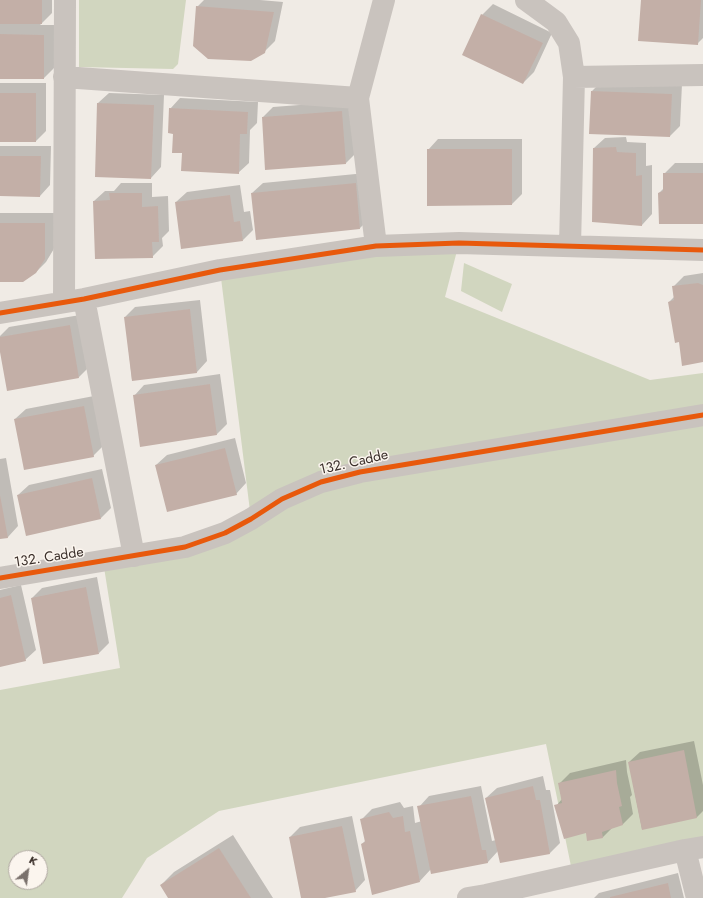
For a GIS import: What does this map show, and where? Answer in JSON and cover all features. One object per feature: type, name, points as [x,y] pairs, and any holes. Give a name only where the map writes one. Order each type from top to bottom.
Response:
[{"type":"street","points":[[65,0],[64,77],[74,300],[134,556]]},
{"type":"street","points":[[376,246],[358,98],[384,0]]},
{"type":"street","points":[[526,0],[556,22],[569,43],[574,78],[570,246]]},
{"type":"street","points":[[574,78],[703,75]]},
{"type":"street","points":[[64,77],[358,98]]},
{"type":"street","points":[[0,313],[74,300],[220,270],[376,246],[459,243],[703,250]]},
{"type":"street","name":"132. Cadde","points":[[0,578],[185,547],[225,533],[251,519],[282,499],[321,482],[360,472],[703,415]]},
{"type":"street","points":[[468,898],[486,896],[694,848],[697,898]]},
{"type":"green space","points":[[79,0],[186,0],[178,64],[173,69],[79,67]]},
{"type":"green space","points":[[459,243],[445,297],[650,380],[703,373],[703,847],[573,876],[546,744],[219,811],[147,858],[122,898],[0,898],[0,690],[120,668],[103,561],[251,519],[220,270]]},
{"type":"green space","points":[[464,263],[512,284],[502,312],[461,291]]},
{"type":"building","points":[[0,0],[42,0],[42,24],[0,24]]},
{"type":"building","points":[[641,0],[701,0],[698,45],[638,41]]},
{"type":"building","points":[[196,6],[274,12],[265,53],[251,61],[208,59],[193,46]]},
{"type":"building","points":[[481,14],[543,43],[523,84],[462,55]]},
{"type":"building","points":[[0,34],[44,35],[44,79],[0,79]]},
{"type":"building","points":[[591,91],[672,94],[670,137],[589,134]]},
{"type":"building","points":[[0,93],[36,93],[36,142],[0,142]]},
{"type":"building","points":[[97,103],[154,105],[151,179],[95,177]]},
{"type":"building","points":[[169,108],[248,112],[247,134],[240,134],[239,174],[181,171],[182,153],[172,153],[173,134],[168,133]]},
{"type":"building","points":[[342,111],[346,164],[265,170],[262,117]]},
{"type":"building","points":[[616,147],[617,152],[636,153],[636,176],[642,175],[642,226],[592,222],[593,148]]},
{"type":"building","points":[[427,149],[512,149],[512,205],[427,206]]},
{"type":"building","points":[[0,156],[41,156],[40,197],[0,196]]},
{"type":"building","points":[[663,173],[703,173],[703,224],[659,224],[658,193],[663,191]]},
{"type":"building","points":[[356,183],[360,229],[256,240],[251,193]]},
{"type":"building","points":[[109,193],[142,193],[142,207],[158,206],[159,242],[152,242],[153,258],[95,259],[93,201],[110,200]]},
{"type":"building","points":[[230,195],[234,222],[240,221],[243,241],[181,249],[175,202]]},
{"type":"building","points":[[0,223],[45,223],[45,259],[36,273],[23,282],[0,282]]},
{"type":"building","points":[[698,283],[703,285],[703,362],[682,366],[679,342],[675,343],[668,302],[674,300],[672,286]]},
{"type":"building","points":[[190,309],[197,373],[132,381],[124,317]]},
{"type":"building","points":[[70,325],[79,378],[7,391],[0,352],[0,337]]},
{"type":"building","points":[[210,384],[217,435],[140,447],[133,395]]},
{"type":"building","points":[[84,406],[94,457],[24,470],[14,419]]},
{"type":"building","points":[[225,448],[237,495],[167,512],[155,465]]},
{"type":"building","points":[[92,478],[101,519],[26,536],[17,495]]},
{"type":"building","points":[[0,495],[8,538],[0,539]]},
{"type":"building","points":[[86,587],[99,654],[43,664],[31,598]]},
{"type":"building","points":[[11,595],[26,661],[0,667],[0,598]]},
{"type":"building","points":[[684,750],[697,818],[642,830],[628,762]]},
{"type":"building","points":[[616,770],[622,806],[619,807],[623,825],[602,832],[603,838],[587,841],[586,833],[564,839],[554,805],[562,803],[558,783]]},
{"type":"building","points":[[533,786],[536,800],[540,800],[550,854],[500,863],[485,798]]},
{"type":"building","points":[[471,796],[482,850],[486,850],[488,863],[431,874],[417,806]]},
{"type":"building","points":[[389,812],[393,818],[403,816],[405,832],[410,831],[420,882],[372,895],[361,844],[365,842],[360,819]]},
{"type":"building","points":[[342,826],[356,892],[325,898],[301,898],[289,837]]},
{"type":"building","points":[[219,848],[251,898],[168,898],[160,885]]},
{"type":"building","points":[[668,883],[671,898],[610,898],[610,897]]},
{"type":"cycle path","points":[[0,313],[84,299],[220,270],[376,246],[459,243],[703,250]]},
{"type":"cycle path","points":[[0,578],[185,547],[225,533],[251,519],[282,499],[321,482],[360,472],[703,415]]}]
